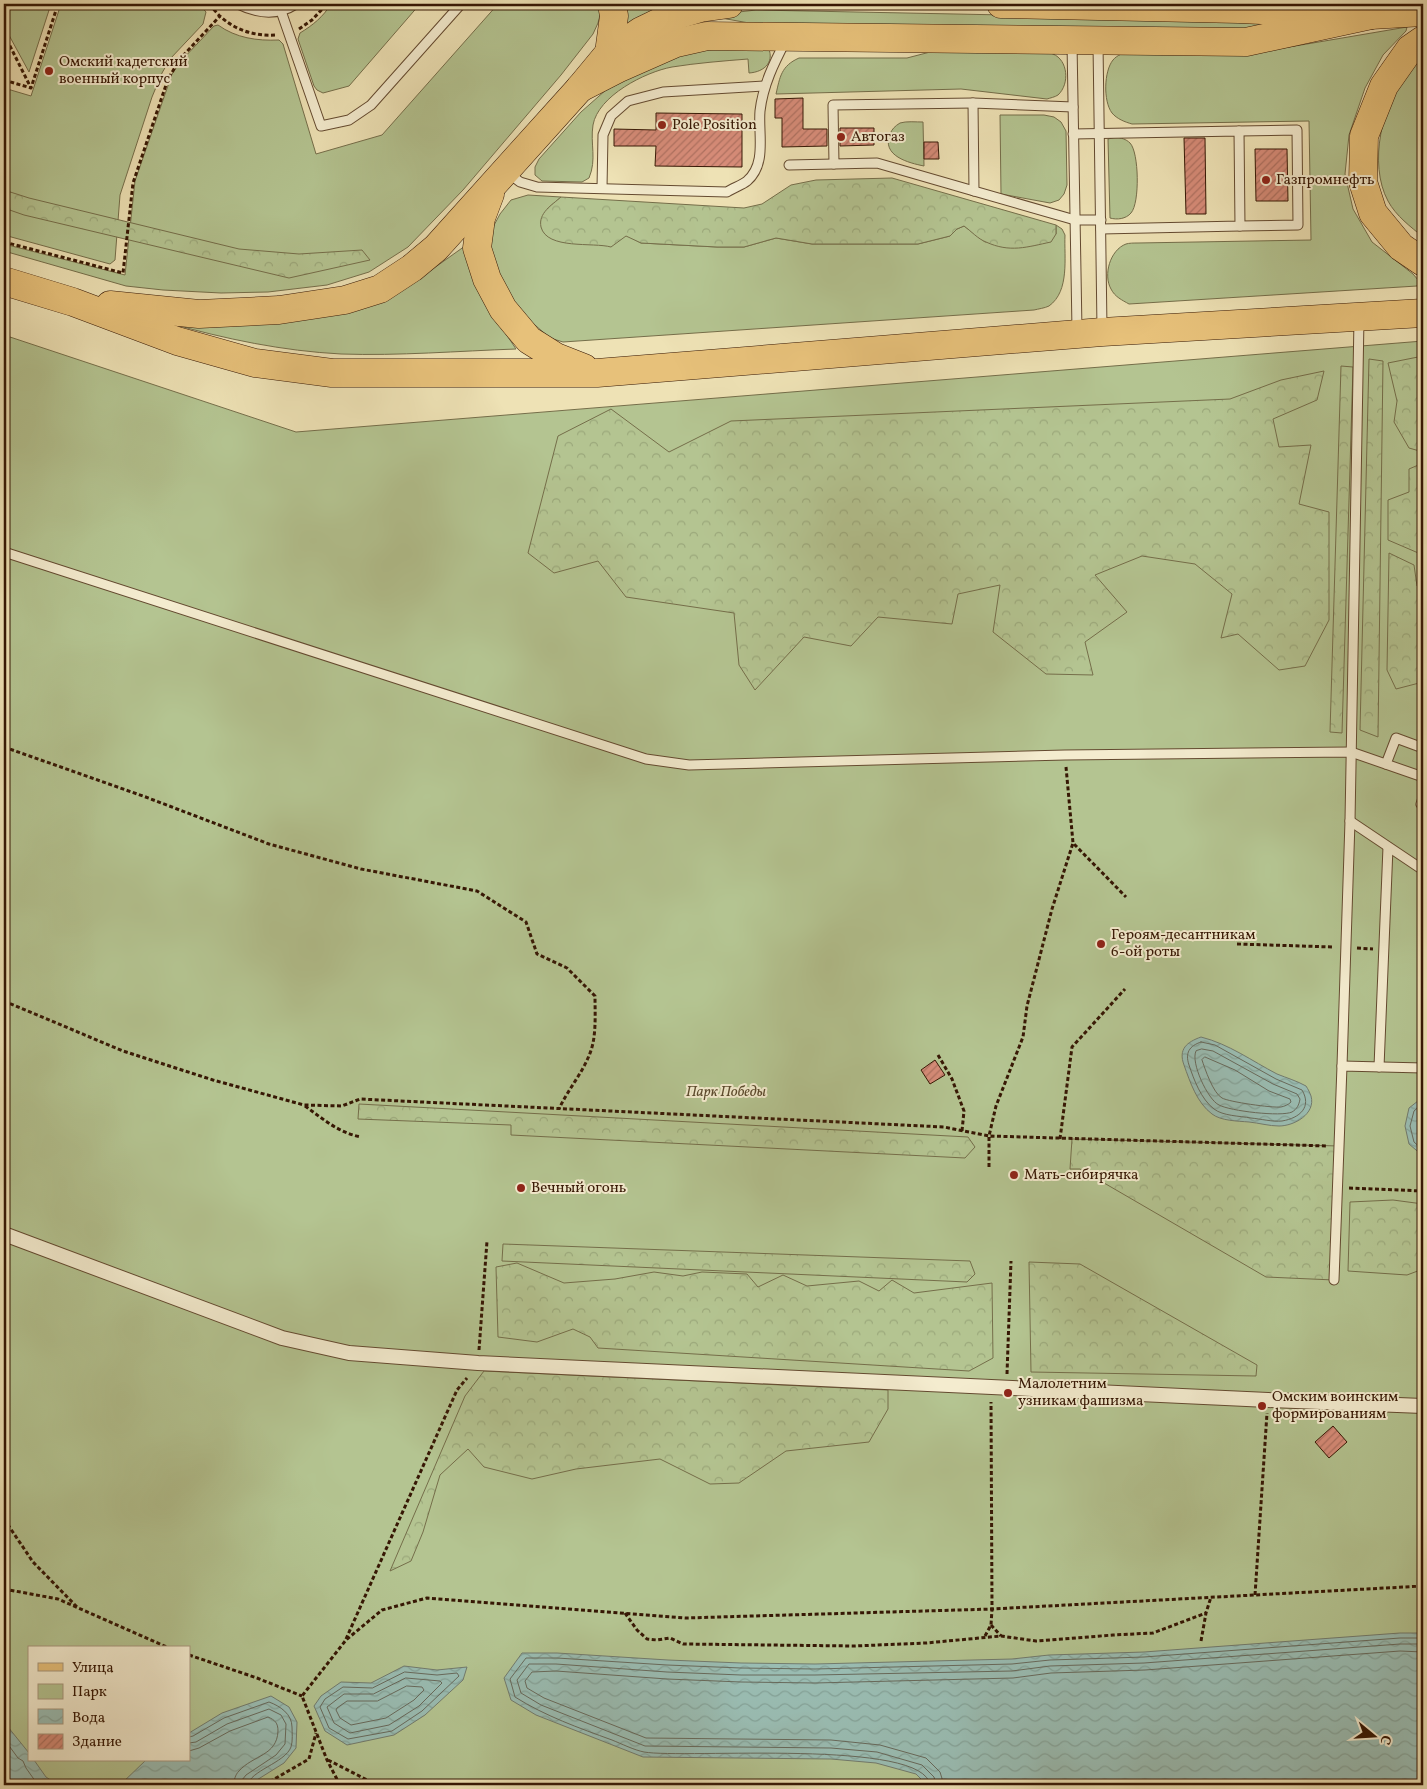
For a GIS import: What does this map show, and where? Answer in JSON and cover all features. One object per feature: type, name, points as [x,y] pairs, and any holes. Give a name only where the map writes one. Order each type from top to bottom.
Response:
[{"type":"main road","points":[[609,53],[614,16],[612,4]]},
{"type":"main road","points":[[73,302],[199,314],[279,310],[345,300],[380,288],[412,268],[436,248],[580,88],[609,53],[641,32],[670,17],[700,8],[729,4]]},
{"type":"main road","points":[[1001,4],[1239,9],[1371,15],[1423,12]]},
{"type":"main road","points":[[580,88],[617,68],[676,43],[707,36],[1246,42],[1371,15]]},
{"type":"main road","points":[[1423,40],[1410,49],[1384,86],[1364,136],[1364,182],[1373,213],[1401,247],[1423,262]]},
{"type":"main road","points":[[500,178],[481,218],[477,248],[487,279],[503,309],[529,340],[556,357],[597,373]]},
{"type":"main road","points":[[4,281],[73,302],[177,341],[255,363],[332,373],[597,373],[1090,333],[1423,313]]},
{"type":"street","points":[[4,1234],[282,1338],[348,1353],[478,1363],[1423,1406]]},
{"type":"lane","points":[[238,4],[251,11],[266,13],[281,11],[296,4]]},
{"type":"lane","points":[[281,11],[321,126],[349,120],[371,105],[461,4]]},
{"type":"lane","points":[[500,178],[537,187],[727,192],[748,181],[759,162],[760,112],[765,86],[771,69],[788,38]]},
{"type":"lane","points":[[1085,41],[1073,107],[1075,220],[1090,333]]},
{"type":"lane","points":[[1085,41],[1099,133],[1101,224],[1090,333]]},
{"type":"lane","points":[[602,188],[603,135],[611,116],[628,101],[663,92],[765,86]]},
{"type":"lane","points":[[834,164],[833,105],[972,102],[1073,107]]},
{"type":"lane","points":[[972,102],[974,191]]},
{"type":"lane","points":[[789,164],[877,163],[1075,220],[1101,224],[1298,225],[1297,130],[1074,134]]},
{"type":"lane","points":[[1239,131],[1240,226]]},
{"type":"lane","points":[[1334,1280],[1347,948],[1359,317]]},
{"type":"lane","points":[[4,552],[646,759],[689,765],[1065,755],[1352,752],[1423,777]]},
{"type":"lane","points":[[1386,764],[1396,738],[1423,748]]},
{"type":"lane","points":[[1423,798],[1421,804],[1423,804]]},
{"type":"lane","points":[[1350,821],[1423,870]]},
{"type":"lane","points":[[1379,1067],[1388,846]]},
{"type":"lane","points":[[1342,1066],[1423,1068]]},
{"type":"path","points":[[4,17],[8,4]]},
{"type":"path","points":[[31,88],[58,4]]},
{"type":"path","points":[[4,242],[123,273],[133,183],[168,79],[180,59],[220,16]]},
{"type":"path","points":[[4,34],[31,88]]},
{"type":"path","points":[[4,80],[31,88]]},
{"type":"path","points":[[4,747],[143,796],[269,844],[360,869],[477,892],[526,922],[537,954],[568,968],[595,996],[593,1044],[584,1066],[559,1109]]},
{"type":"path","points":[[989,1167],[989,1136],[996,1106],[1023,1037],[1029,997],[1052,909],[1073,843],[1065,755]]},
{"type":"path","points":[[1073,843],[1126,897]]},
{"type":"path","points":[[1237,944],[1384,949]]},
{"type":"path","points":[[1060,1138],[1072,1047],[1125,989]]},
{"type":"path","points":[[4,1000],[124,1051],[213,1080],[304,1105],[342,1106],[360,1099],[944,1128],[989,1136],[1339,1146]]},
{"type":"path","points":[[938,1055],[952,1079],[964,1111],[962,1131]]},
{"type":"path","points":[[304,1105],[336,1128],[350,1135],[360,1137]]},
{"type":"path","points":[[1338,1188],[1423,1191]]},
{"type":"path","points":[[346,1640],[457,1390],[478,1363],[487,1241]]},
{"type":"path","points":[[1007,1387],[1012,1261]]},
{"type":"path","points":[[986,1636],[991,1625],[992,1609],[990,1386]]},
{"type":"path","points":[[1255,1595],[1268,1400]]},
{"type":"path","points":[[4,1519],[33,1562],[79,1608]]},
{"type":"path","points":[[302,1696],[346,1640],[382,1610],[427,1598],[685,1618],[992,1609],[1423,1586]]},
{"type":"path","points":[[4,1589],[58,1599],[164,1646]]},
{"type":"path","points":[[1201,1641],[1211,1597]]},
{"type":"path","points":[[625,1614],[637,1630],[647,1639],[670,1638],[683,1644],[855,1646],[926,1643],[986,1636],[1036,1641],[1153,1633],[1206,1613]]},
{"type":"path","points":[[991,1625],[1001,1636]]},
{"type":"path","points":[[190,1655],[257,1678],[302,1696],[327,1760],[340,1785]]},
{"type":"path","points":[[264,1785],[309,1759],[316,1732]]},
{"type":"path","points":[[327,1760],[377,1785]]},
{"type":"green space","points":[[11,4],[51,4],[29,72],[4,26]]},
{"type":"green space","points":[[61,4],[199,4],[206,12],[203,24],[170,59],[152,97],[120,195],[115,260],[110,264],[4,235],[4,88],[31,96]]},
{"type":"green space","points":[[331,4],[420,4],[349,86],[323,93],[314,86],[298,39],[300,33],[325,13]]},
{"type":"green space","points":[[498,4],[599,4],[601,11],[593,34],[561,75],[463,190],[408,247],[369,272],[327,285],[268,292],[221,293],[163,290],[126,286],[4,251],[4,244],[125,275],[135,181],[172,74],[180,62],[214,26],[218,25],[239,36],[263,40],[279,40],[283,44],[316,154],[382,135]]},
{"type":"green space","points":[[625,4],[675,4],[626,32]]},
{"type":"green space","points":[[756,10],[1253,20],[1262,24],[1261,29],[755,24],[715,17]]},
{"type":"green space","points":[[1407,27],[1406,31],[1383,55],[1365,88],[1349,135],[1345,174],[1353,209],[1372,242],[1413,274],[1419,281],[1417,286],[1129,304],[1115,294],[1109,283],[1108,270],[1112,257],[1120,247],[1126,244],[1311,240],[1309,121],[1132,124],[1114,115],[1107,101],[1106,78],[1110,65],[1115,58],[1130,51],[1248,54]]},
{"type":"green space","points":[[767,45],[770,56],[767,65],[755,72],[749,73],[748,59],[700,63],[661,70],[624,87],[604,104],[597,114],[592,132],[593,164],[589,178],[582,182],[542,181],[535,175],[535,167],[539,159],[581,112],[607,89],[664,59],[698,51]]},
{"type":"green space","points":[[934,51],[1049,52],[1062,61],[1066,79],[1058,95],[1047,99],[961,89],[776,94],[780,77],[785,68],[799,58],[907,58]]},
{"type":"green space","points":[[1423,58],[1423,237],[1399,216],[1388,201],[1382,186],[1379,170],[1379,152],[1385,116],[1391,100],[1411,67]]},
{"type":"green space","points":[[1000,115],[1044,115],[1054,117],[1061,122],[1066,131],[1067,185],[1064,194],[1059,200],[1050,203],[1001,194]]},
{"type":"green space","points":[[923,122],[924,166],[898,157],[889,148],[888,142],[895,126],[900,123]]},
{"type":"green space","points":[[1116,137],[1130,143],[1137,166],[1137,189],[1134,207],[1129,215],[1118,219],[1110,218],[1108,139]]},
{"type":"green space","points":[[892,178],[1056,225],[1056,234],[1051,242],[1019,248],[1003,247],[986,242],[964,226],[957,229],[950,236],[918,244],[812,244],[776,238],[744,247],[717,247],[641,243],[626,236],[611,247],[561,242],[545,234],[541,227],[544,213],[561,197],[744,208],[762,204],[791,185],[816,180]]},
{"type":"green space","points":[[4,190],[29,198],[239,249],[299,254],[362,250],[370,260],[289,278],[24,215],[4,208]]},
{"type":"green space","points":[[528,195],[561,197],[547,209],[602,244],[611,246],[626,235],[641,243],[717,247],[744,247],[776,238],[812,244],[918,244],[950,236],[957,229],[964,226],[985,242],[1056,234],[1056,225],[1062,229],[1065,235],[1063,283],[1056,300],[1049,306],[1034,310],[563,342],[550,338],[521,313],[507,294],[490,249],[491,231],[500,214],[511,200]]},
{"type":"green space","points":[[465,246],[498,322],[516,349],[341,354],[254,343],[169,323],[413,283]]},
{"type":"green space","name":"Парк Победы","points":[[4,335],[296,432],[1423,341],[1423,1785],[4,1785]]},
{"type":"green space","points":[[1423,356],[1423,452],[1409,448],[1394,422],[1397,401],[1388,363]]},
{"type":"green space","points":[[1369,359],[1383,361],[1378,737],[1360,730]]},
{"type":"green space","points":[[1341,366],[1353,367],[1342,733],[1330,732]]},
{"type":"green space","points":[[1324,371],[1317,400],[1273,419],[1279,447],[1311,445],[1299,504],[1329,512],[1329,620],[1305,666],[1279,670],[1238,634],[1221,638],[1232,594],[1195,564],[1142,556],[1095,575],[1127,612],[1085,642],[1093,675],[1046,674],[993,632],[1000,585],[958,594],[952,624],[878,617],[851,646],[804,637],[755,690],[739,665],[734,613],[626,597],[598,561],[554,573],[528,553],[558,436],[611,409],[669,452],[731,421],[1230,399],[1281,380]]},
{"type":"green space","points":[[1423,463],[1421,521],[1423,523],[1423,555],[1388,540],[1388,500],[1409,492],[1409,469]]},
{"type":"green space","points":[[1389,553],[1414,565],[1417,586],[1423,585],[1423,682],[1396,689],[1387,670]]},
{"type":"green space","points":[[359,1104],[968,1137],[975,1147],[965,1158],[511,1135],[511,1125],[358,1119]]},
{"type":"green space","points":[[1072,1139],[1339,1146],[1334,1280],[1266,1277],[1080,1169],[1070,1169]]},
{"type":"green space","points":[[1393,1200],[1423,1204],[1423,1269],[1407,1275],[1348,1271],[1350,1202]]},
{"type":"green space","points":[[503,1244],[970,1261],[975,1274],[967,1282],[502,1261]]},
{"type":"green space","points":[[1029,1262],[1080,1264],[1257,1365],[1256,1376],[1031,1372]]},
{"type":"green space","points":[[517,1263],[564,1283],[615,1279],[654,1272],[683,1276],[702,1272],[747,1274],[758,1287],[783,1275],[807,1286],[859,1281],[879,1291],[892,1280],[914,1293],[992,1283],[993,1358],[969,1371],[598,1348],[590,1337],[573,1329],[537,1342],[498,1337],[496,1267]]},
{"type":"green space","points":[[484,1371],[888,1390],[888,1409],[869,1442],[786,1451],[739,1483],[710,1484],[660,1459],[576,1469],[532,1479],[484,1467],[468,1449],[440,1475],[423,1532],[411,1561],[390,1571],[465,1396]]},
{"type":"water","points":[[1201,1037],[1231,1048],[1277,1074],[1306,1086],[1312,1102],[1307,1113],[1291,1124],[1279,1126],[1230,1120],[1212,1114],[1202,1104],[1195,1092],[1182,1059],[1185,1047]]},
{"type":"water","points":[[1423,1097],[1423,1156],[1409,1144],[1405,1126],[1409,1108]]},
{"type":"water","points":[[1400,1633],[1423,1633],[1423,1785],[927,1785],[916,1774],[876,1763],[831,1759],[643,1757],[536,1715],[511,1700],[504,1678],[522,1653],[557,1653],[741,1663],[815,1664],[1012,1659],[1049,1655],[1144,1652]]},
{"type":"water","points":[[404,1666],[437,1670],[467,1667],[463,1680],[425,1715],[394,1735],[347,1745],[325,1731],[314,1706],[321,1696],[341,1682],[371,1683]]},
{"type":"water","points":[[271,1696],[289,1707],[297,1722],[296,1748],[284,1763],[248,1785],[120,1785],[144,1762],[190,1762],[190,1732],[222,1713]]},
{"type":"water","points":[[4,1722],[28,1752],[28,1762],[35,1762],[46,1777],[58,1785],[4,1785]]},
{"type":"building","points":[[803,98],[803,129],[827,129],[827,146],[782,147],[782,118],[775,118],[775,99]]},
{"type":"building","points":[[656,113],[742,114],[742,167],[655,166],[656,146],[614,146],[614,129],[656,130]]},
{"type":"building","points":[[840,128],[874,128],[874,145],[840,146]]},
{"type":"building","points":[[1184,138],[1205,138],[1206,214],[1186,214]]},
{"type":"building","points":[[924,142],[938,142],[939,159],[924,159]]},
{"type":"building","points":[[1255,149],[1287,149],[1288,201],[1256,201]]},
{"type":"building","points":[[935,1060],[945,1075],[930,1084],[921,1070]]},
{"type":"building","points":[[1333,1426],[1347,1442],[1329,1458],[1315,1442]]},
{"type":"place","name":"Омский кадетский военный корпус","points":[[49,71]]},
{"type":"place","name":"Pole Position","points":[[662,125]]},
{"type":"place","name":"Автогаз","points":[[841,137]]},
{"type":"place","name":"Газпромнефть","points":[[1266,180]]},
{"type":"place","name":"Героям-десантникам 6-ой роты","points":[[1101,944]]},
{"type":"place","name":"Мать-сибирячка","points":[[1014,1175]]},
{"type":"place","name":"Вечный огонь","points":[[521,1188]]},
{"type":"place","name":"Малолетним узникам фашизма","points":[[1008,1393]]},
{"type":"place","name":"Омским воинским формированиям","points":[[1262,1406]]}]
